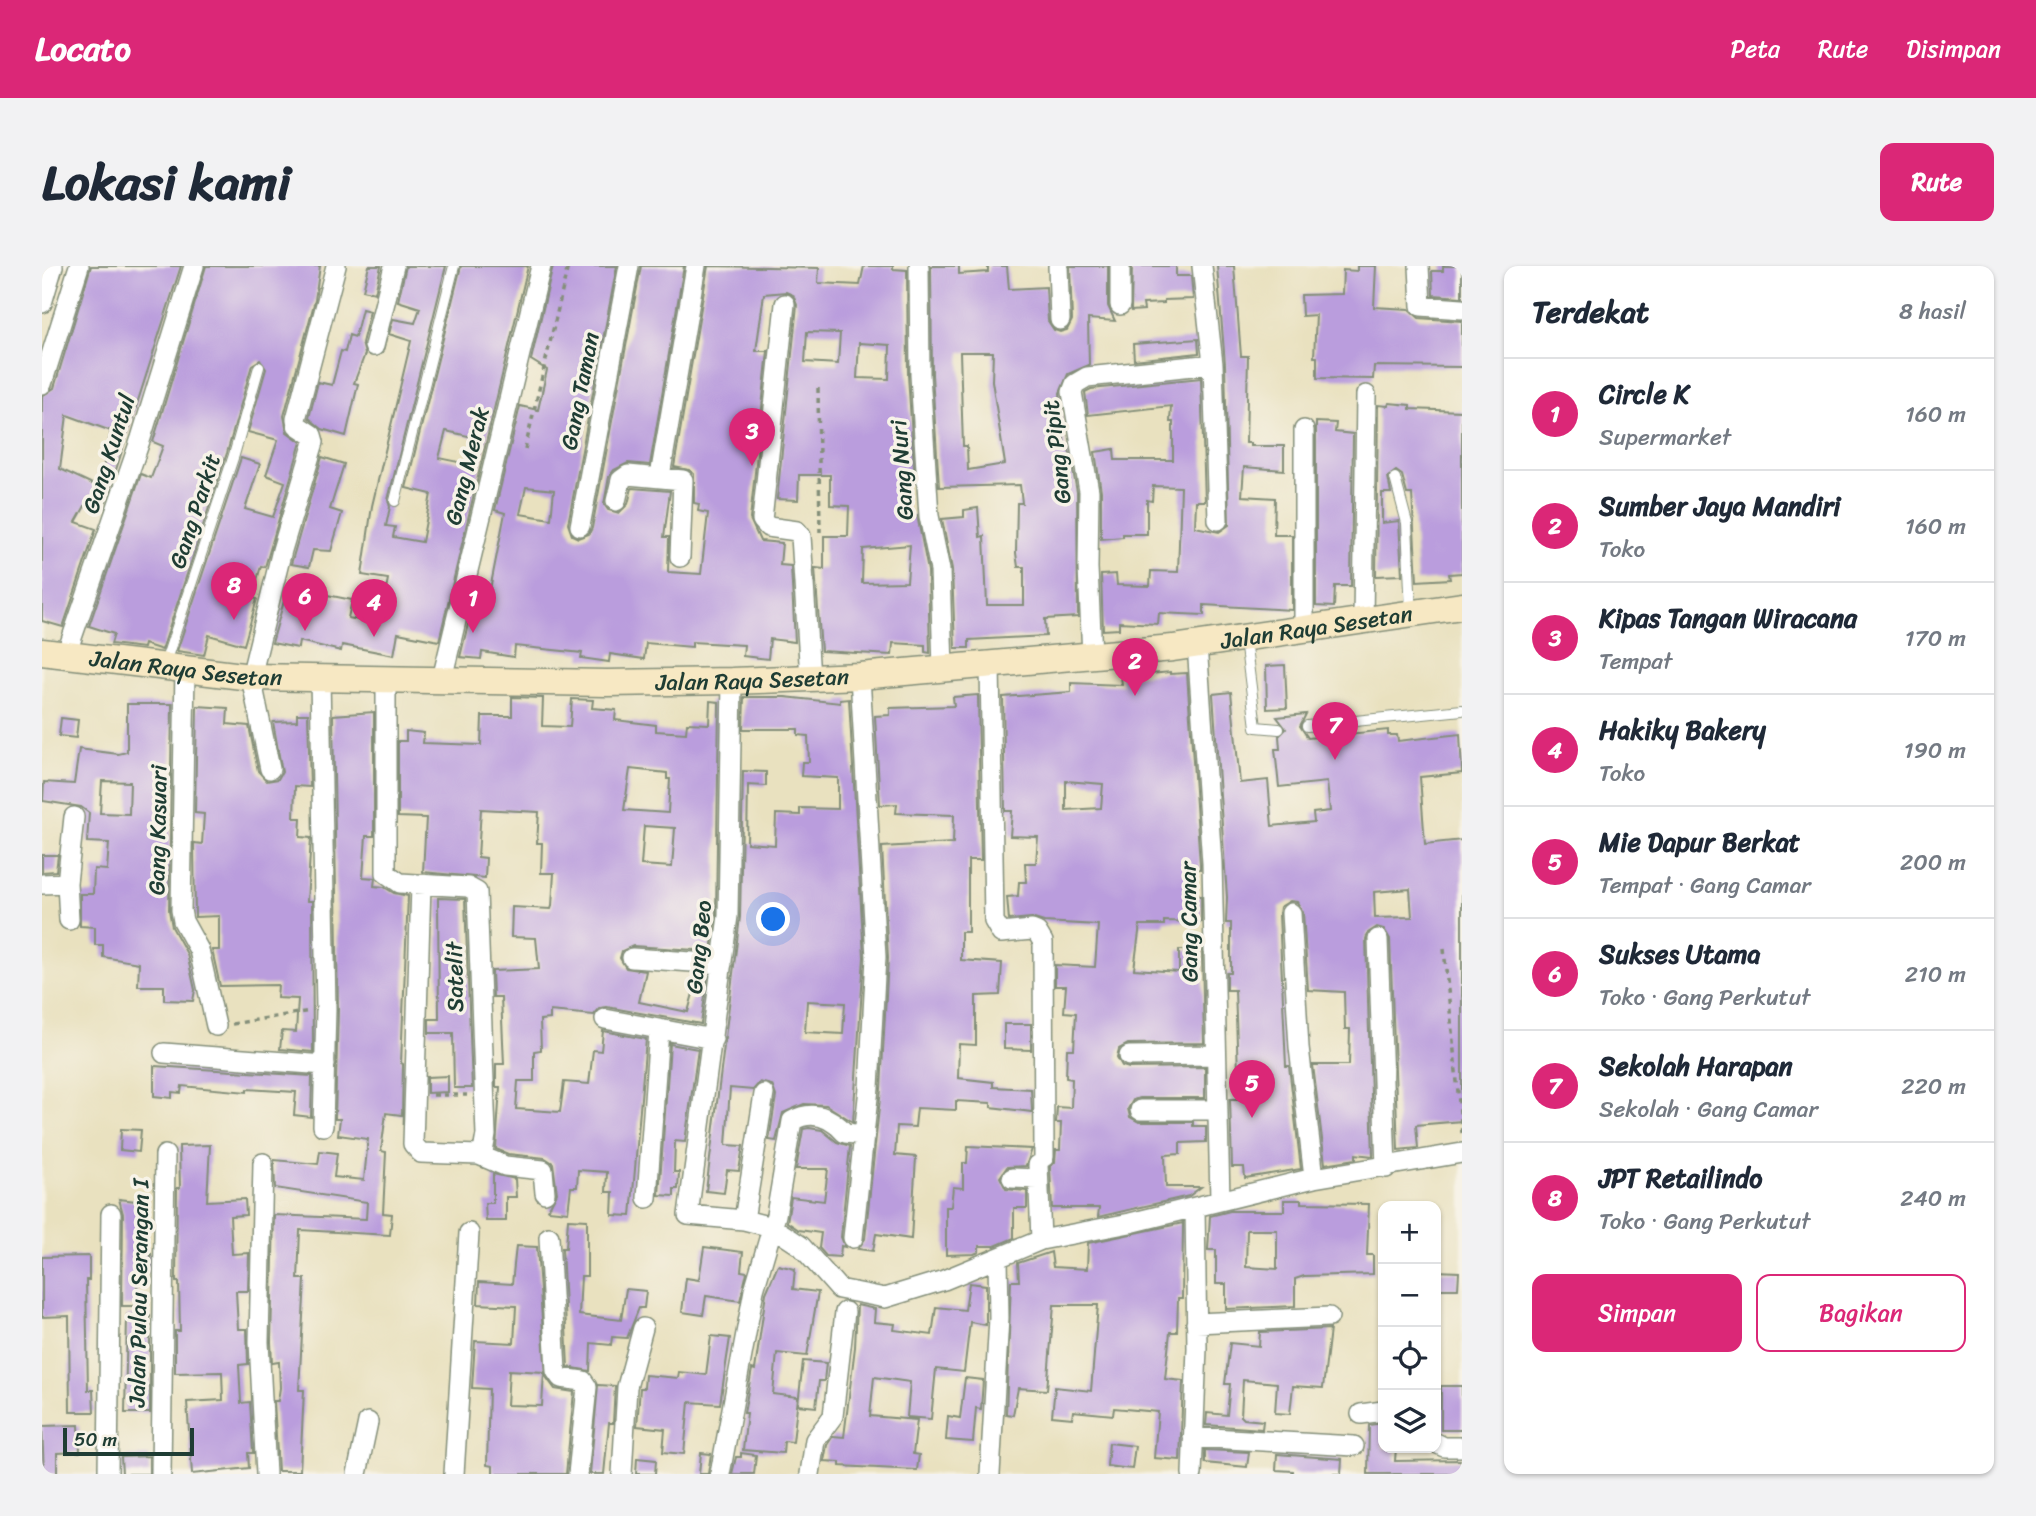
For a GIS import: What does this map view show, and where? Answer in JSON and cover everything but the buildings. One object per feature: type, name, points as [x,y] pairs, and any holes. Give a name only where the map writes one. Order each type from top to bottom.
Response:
[{"type":"main road","name":"Jalan Raya Sesetan","points":[[54,654],[251,677],[386,677],[607,683],[732,681],[860,676],[1092,656],[1304,631],[1462,606]]},
{"type":"street","points":[[42,303],[53,266]]},
{"type":"street","points":[[42,384],[79,266]]},
{"type":"street","name":"Gang Kuntul","points":[[54,654],[141,438],[194,266]]},
{"type":"street","points":[[270,769],[251,677],[282,550],[314,442],[312,435],[299,427],[296,419],[336,266]]},
{"type":"street","points":[[374,346],[394,266]]},
{"type":"street","name":"Gang Merak","points":[[442,679],[541,266]]},
{"type":"street","name":"Gang Taman","points":[[580,526],[629,266]]},
{"type":"street","points":[[660,476],[696,266]]},
{"type":"street","name":"Gang Nuri","points":[[919,266],[920,375],[929,516],[940,570],[939,626],[943,669]]},
{"type":"street","points":[[1058,266],[1060,320]]},
{"type":"street","points":[[1119,266],[1120,305]]},
{"type":"street","points":[[1202,266],[1213,363],[1218,520]]},
{"type":"street","points":[[1419,266],[1421,306],[1462,309]]},
{"type":"street","points":[[785,304],[762,520],[768,527],[797,531],[801,536],[810,678]]},
{"type":"street","name":"Gang Pipit","points":[[1092,656],[1088,568],[1089,491],[1072,392],[1075,384],[1087,377],[1213,363]]},
{"type":"street","points":[[1363,621],[1366,396]]},
{"type":"street","points":[[1304,430],[1304,631]]},
{"type":"street","points":[[616,500],[625,476],[680,479],[684,485],[680,558]]},
{"type":"street","name":"Gang Camar","points":[[1197,644],[1212,863],[1220,1199]]},
{"type":"street","points":[[989,664],[994,921],[1001,933],[1032,930],[1037,932],[1042,942],[1041,1240]]},
{"type":"street","name":"Gang Kasuari","points":[[174,668],[181,910],[183,921],[200,950],[216,1026]]},
{"type":"street","points":[[853,1238],[865,1135],[876,939],[860,676]]},
{"type":"street","points":[[320,677],[326,1009],[323,1126]]},
{"type":"street","name":"Satelit","points":[[386,677],[386,873],[400,883],[468,887],[477,892],[486,1135],[483,1152],[479,1155]]},
{"type":"street","name":"Gang Beo","points":[[732,681],[729,876],[722,964],[688,1215],[744,1220]]},
{"type":"street","points":[[69,920],[66,883],[74,817]]},
{"type":"street","points":[[42,884],[66,883]]},
{"type":"street","points":[[421,885],[412,1139],[415,1149],[421,1153],[479,1155],[505,1166],[543,1170],[545,1193]]},
{"type":"street","points":[[1291,913],[1296,1007],[1314,1178]]},
{"type":"street","points":[[1378,939],[1386,1167]]},
{"type":"street","points":[[632,958],[722,964]]},
{"type":"street","points":[[605,1019],[713,1039]]},
{"type":"street","points":[[647,1198],[659,1030]]},
{"type":"street","points":[[164,1053],[325,1065]]},
{"type":"street","points":[[1129,1055],[1216,1055]]},
{"type":"street","points":[[764,1094],[744,1220],[772,1227],[801,1246],[833,1285],[848,1293],[885,1298],[910,1293],[1041,1240],[1195,1208],[1220,1199],[1314,1178],[1462,1153]]},
{"type":"street","points":[[1140,1110],[1217,1110]]},
{"type":"street","points":[[720,1474],[754,1290],[772,1227],[792,1121],[808,1115],[822,1116],[835,1122],[845,1133],[865,1135]]},
{"type":"street","name":"Jalan Pulau Serangan I","points":[[161,1474],[165,1154]]},
{"type":"street","points":[[263,1163],[259,1342],[266,1474]]},
{"type":"street","points":[[1012,1178],[1040,1167]]},
{"type":"street","points":[[1192,1474],[1196,1323],[1195,1208]]},
{"type":"street","name":"Jalan Pulau Serangan I","points":[[108,1474],[111,1214]]},
{"type":"street","points":[[454,1474],[469,1233]]},
{"type":"street","points":[[550,1237],[556,1371],[561,1378],[583,1381],[587,1387],[578,1474]]},
{"type":"street","points":[[990,1474],[999,1318],[998,1258]]},
{"type":"street","points":[[810,1474],[815,1440],[833,1416],[837,1355],[845,1312]]},
{"type":"street","points":[[1196,1323],[1329,1317]]},
{"type":"street","points":[[622,1474],[627,1387],[643,1328]]},
{"type":"street","points":[[1361,1414],[1378,1412]]},
{"type":"street","points":[[357,1474],[368,1422]]},
{"type":"street","points":[[1194,1437],[1354,1446]]},
{"type":"street","points":[[1441,1446],[1462,1447]]},
{"type":"lane","points":[[395,501],[454,266]]},
{"type":"lane","name":"Gang Parkit","points":[[174,668],[259,367]]},
{"type":"lane","points":[[1395,478],[1407,523],[1411,613]]},
{"type":"lane","points":[[1245,638],[1256,727],[1279,729]]},
{"type":"lane","points":[[1307,726],[1462,710]]},
{"type":"path","points":[[525,449],[568,266]]},
{"type":"path","points":[[1444,950],[1462,1133]]},
{"type":"path","points":[[216,1026],[326,1009]]},
{"type":"path","points":[[414,1096],[484,1094]]},
{"type":"place","name":"Kipas Tangan Wiracana","points":[[752,466]]},
{"type":"place","name":"JPT Retailindo","points":[[234,620]]},
{"type":"place","name":"Sukses Utama","points":[[305,631]]},
{"type":"place","name":"Circle K","points":[[473,633]]},
{"type":"place","name":"Hakiky Bakery","points":[[374,637]]},
{"type":"place","name":"Sumber Jaya Mandiri","points":[[1135,696]]},
{"type":"place","name":"Sekolah Harapan","points":[[1335,760]]},
{"type":"place","name":"Mie Dapur Berkat","points":[[1252,1118]]}]
